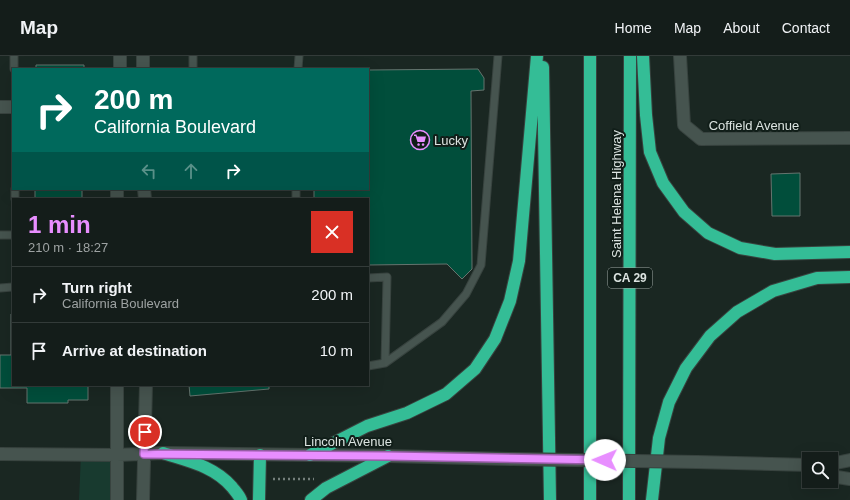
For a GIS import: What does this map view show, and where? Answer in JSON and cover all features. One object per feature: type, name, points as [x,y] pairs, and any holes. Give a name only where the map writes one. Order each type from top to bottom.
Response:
[{"type":"highway","points":[[310,455],[367,426],[407,413],[446,394],[475,369],[495,339],[510,301],[519,261],[537,56]]},
{"type":"highway","points":[[543,56],[550,500]]},
{"type":"highway","name":"Saint Helena Highway","points":[[590,56],[590,500]]},
{"type":"highway","name":"Saint Helena Highway","points":[[629,500],[630,56]]},
{"type":"highway","points":[[643,56],[646,115],[650,152],[663,183],[684,212],[708,233],[740,248],[775,254],[850,252]]},
{"type":"highway","points":[[652,500],[659,438],[670,402],[686,368],[710,336],[737,312],[773,291],[817,278],[850,277]]},
{"type":"highway","points":[[162,453],[205,466],[226,480],[240,496],[241,500]]},
{"type":"highway","points":[[259,500],[260,455]]},
{"type":"highway","points":[[311,500],[326,488],[388,456]]},
{"type":"main road","points":[[120,56],[120,68]]},
{"type":"main road","points":[[143,56],[143,68]]},
{"type":"main road","name":"Coffield Avenue","points":[[680,56],[684,124],[701,139],[850,138]]},
{"type":"main road","points":[[0,107],[12,107]]},
{"type":"main road","points":[[117,500],[118,386]]},
{"type":"main road","points":[[143,500],[146,386]]},
{"type":"main road","name":"Lincoln Avenue","points":[[0,454],[117,455],[162,453],[743,463]]},
{"type":"main road","points":[[838,463],[850,460]]},
{"type":"main road","points":[[743,463],[802,465]]},
{"type":"main road","points":[[743,463],[802,472]]},
{"type":"main road","points":[[838,465],[850,466]]},
{"type":"main road","points":[[838,477],[850,479]]},
{"type":"lane","points":[[14,56],[14,68]]},
{"type":"lane","points":[[193,56],[193,68]]},
{"type":"lane","points":[[298,68],[299,56]]},
{"type":"lane","points":[[369,366],[385,364],[442,322],[466,294],[482,265],[498,56]]},
{"type":"lane","points":[[0,236],[12,235]]},
{"type":"lane","points":[[369,278],[387,277],[385,364]]},
{"type":"lane","points":[[0,288],[12,288]]},
{"type":"path","points":[[273,479],[318,480]]},
{"type":"green space","points":[[81,454],[117,455],[117,500],[79,500]]},
{"type":"building","points":[[36,65],[84,65],[84,68],[36,68]]},
{"type":"building","name":"Lucky","points":[[478,69],[484,78],[484,90],[471,91],[472,269],[462,279],[447,264],[369,265],[369,198],[314,198],[314,190],[369,190],[369,70]]},
{"type":"building","points":[[800,173],[800,216],[772,216],[771,174]]},
{"type":"building","points":[[35,190],[82,190],[82,198],[35,198]]},
{"type":"building","points":[[12,314],[12,386],[88,386],[88,400],[68,400],[68,403],[27,403],[27,388],[0,388],[0,355],[11,355]]},
{"type":"building","points":[[189,386],[269,386],[269,389],[190,396]]},
{"type":"place","name":"Lucky","points":[[420,140]]},
{"type":"route","points":[[145,432],[144,454],[162,453],[605,460]]}]
